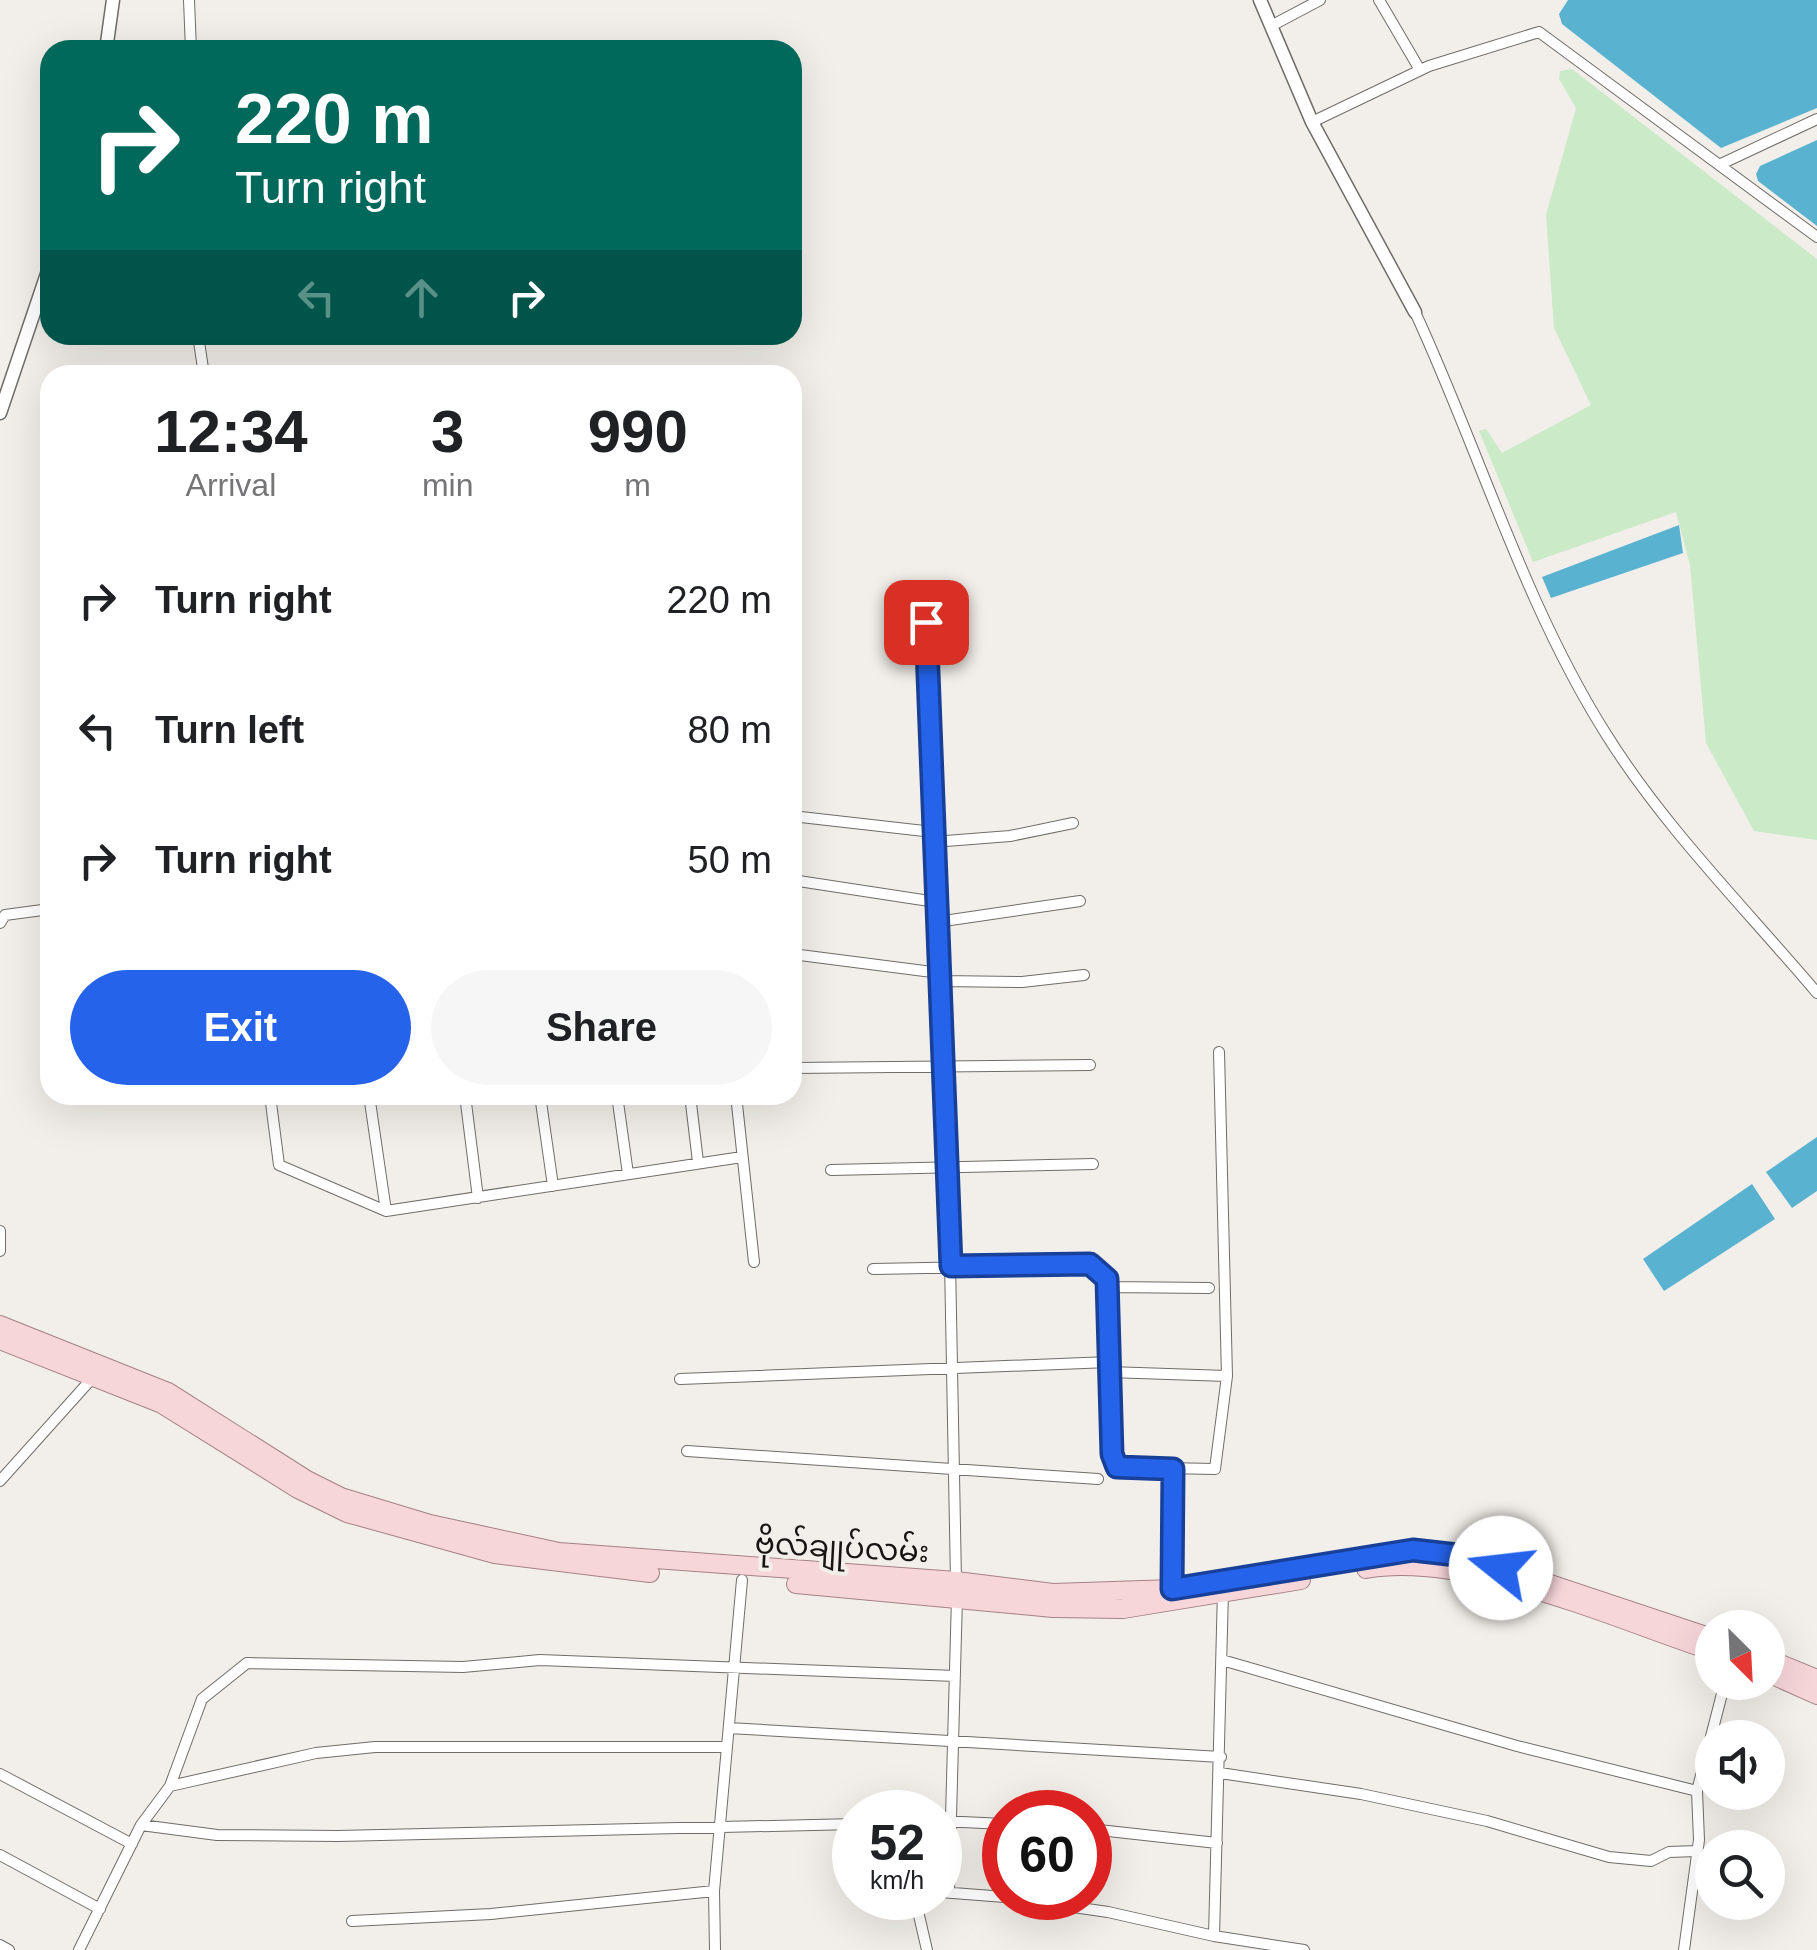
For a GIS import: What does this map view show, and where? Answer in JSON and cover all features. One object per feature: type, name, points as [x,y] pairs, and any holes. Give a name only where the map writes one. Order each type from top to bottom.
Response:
[{"type":"main road","name":"ဗိုလ်ချုပ်လမ်း","points":[[0,1325],[168,1392],[306,1480],[341,1497],[430,1524],[558,1552],[956,1589],[1053,1608],[1123,1609],[1413,1550],[1466,1556],[1695,1632]]},
{"type":"main road","name":"ဗိုလ်ချုပ်လမ်း","points":[[0,1340],[162,1404],[298,1489],[347,1513],[495,1554],[562,1565],[742,1580],[1053,1594],[1223,1587],[1378,1566],[1443,1567],[1468,1571],[1695,1645]]},
{"type":"main road","points":[[1785,1666],[1817,1680]]},
{"type":"main road","points":[[1785,1681],[1817,1695]]},
{"type":"street","points":[[107,40],[113,0]]},
{"type":"street","points":[[189,0],[191,40]]},
{"type":"street","points":[[1260,0],[1312,122],[1414,312],[1555,639],[1606,734],[1684,836],[1817,992]]},
{"type":"street","points":[[1272,26],[1320,0]]},
{"type":"street","points":[[1378,0],[1420,70]]},
{"type":"street","points":[[1312,122],[1420,70],[1539,32],[1817,237]]},
{"type":"street","points":[[1721,164],[1817,119]]},
{"type":"street","points":[[0,413],[40,295]]},
{"type":"street","points":[[925,590],[954,1366],[956,1676],[949,1790]]},
{"type":"street","points":[[802,817],[933,837],[1010,836],[1074,823]]},
{"type":"street","points":[[802,882],[936,902]]},
{"type":"street","points":[[937,922],[1080,900]]},
{"type":"street","points":[[0,923],[4,915],[40,910]]},
{"type":"street","points":[[802,956],[940,977],[1022,982],[1084,976]]},
{"type":"street","points":[[872,1269],[1090,1264],[1107,1279],[1109,1287],[1112,1454],[1117,1467],[1207,1470],[1218,1464],[1227,1376],[1219,1052]]},
{"type":"street","points":[[802,1068],[1090,1065]]},
{"type":"street","points":[[271,1105],[279,1165],[386,1210],[742,1157]]},
{"type":"street","points":[[371,1105],[386,1210]]},
{"type":"street","points":[[466,1105],[478,1198]]},
{"type":"street","points":[[541,1105],[553,1186]]},
{"type":"street","points":[[618,1105],[628,1174]]},
{"type":"street","points":[[691,1105],[698,1162]]},
{"type":"street","points":[[737,1105],[754,1262]]},
{"type":"street","points":[[831,1170],[1093,1164]]},
{"type":"street","points":[[0,1230],[0,1251]]},
{"type":"street","points":[[1109,1287],[1210,1288]]},
{"type":"street","points":[[680,1379],[954,1366],[1109,1367],[1227,1376]]},
{"type":"street","points":[[0,1480],[95,1375]]},
{"type":"street","points":[[687,1451],[1098,1479]]},
{"type":"street","points":[[1172,1589],[1173,1469]]},
{"type":"street","points":[[715,1950],[714,1891],[742,1580]]},
{"type":"street","points":[[1214,1936],[1223,1587]]},
{"type":"street","points":[[79,1950],[141,1825],[170,1786],[202,1699],[247,1663],[463,1667],[540,1660],[956,1676]]},
{"type":"street","points":[[1222,1660],[1517,1746],[1695,1791]]},
{"type":"street","points":[[729,1728],[1220,1757]]},
{"type":"street","points":[[170,1786],[316,1753],[375,1746],[728,1747]]},
{"type":"street","points":[[1220,1773],[1361,1794],[1487,1821],[1609,1856],[1652,1861],[1669,1852],[1695,1851]]},
{"type":"street","points":[[0,1774],[132,1844]]},
{"type":"street","points":[[141,1825],[217,1835],[321,1836],[832,1825]]},
{"type":"street","points":[[1112,1831],[1218,1843]]},
{"type":"street","points":[[0,1855],[100,1909]]},
{"type":"street","points":[[1684,1950],[1695,1866]]},
{"type":"street","points":[[352,1921],[492,1914],[714,1891]]},
{"type":"street","points":[[1112,1914],[1304,1950]]},
{"type":"street","points":[[920,1920],[927,1950]]},
{"type":"street","points":[[0,1945],[9,1950]]},
{"type":"green space","points":[[1572,69],[1817,259],[1817,840],[1754,831],[1706,743],[1690,565],[1676,512],[1533,562],[1479,431],[1486,429],[1502,453],[1591,405],[1554,328],[1546,215],[1576,108],[1559,79],[1560,71]]},
{"type":"water","points":[[1568,0],[1817,0],[1817,108],[1721,148],[1562,24],[1559,14]]},
{"type":"water","points":[[1817,140],[1817,226],[1758,181],[1756,174],[1760,166]]},
{"type":"water","points":[[1679,525],[1683,553],[1551,598],[1542,577]]},
{"type":"water","points":[[1817,1137],[1817,1191],[1792,1208],[1766,1172]]},
{"type":"water","points":[[1752,1184],[1775,1219],[1664,1291],[1643,1259]]},
{"type":"route","points":[[926,622],[951,1266],[1090,1264],[1107,1279],[1113,1461],[1117,1467],[1173,1469],[1172,1589],[1413,1550],[1466,1556],[1501,1568]]}]
